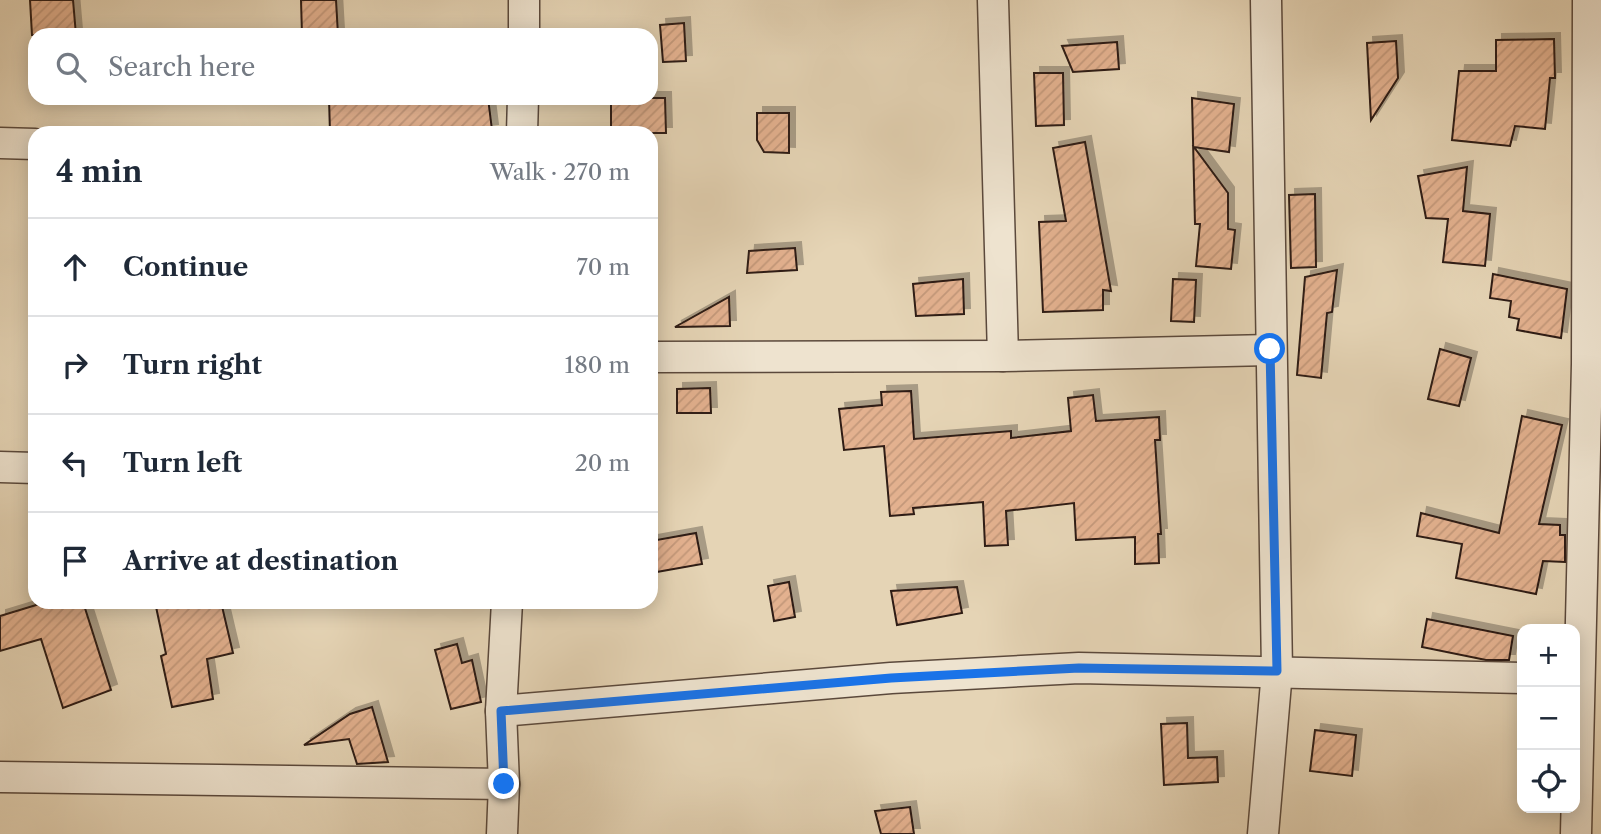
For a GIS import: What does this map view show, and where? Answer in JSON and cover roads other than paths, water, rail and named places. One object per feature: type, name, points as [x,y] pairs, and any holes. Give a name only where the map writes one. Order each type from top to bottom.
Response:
[{"type":"street","points":[[524,0],[524,28]]},
{"type":"street","points":[[993,0],[1003,356]]},
{"type":"street","points":[[1263,834],[1277,671],[1266,0]]},
{"type":"street","points":[[1576,834],[1585,679],[1594,364],[1588,0]]},
{"type":"street","points":[[522,126],[523,105]]},
{"type":"street","points":[[0,143],[28,144]]},
{"type":"street","points":[[658,356],[1003,356],[1270,349]]},
{"type":"street","points":[[0,467],[28,468]]},
{"type":"street","points":[[502,834],[504,784],[501,711],[507,609]]},
{"type":"street","points":[[501,711],[891,678],[1079,668],[1517,678]]},
{"type":"street","points":[[0,777],[504,784]]}]
